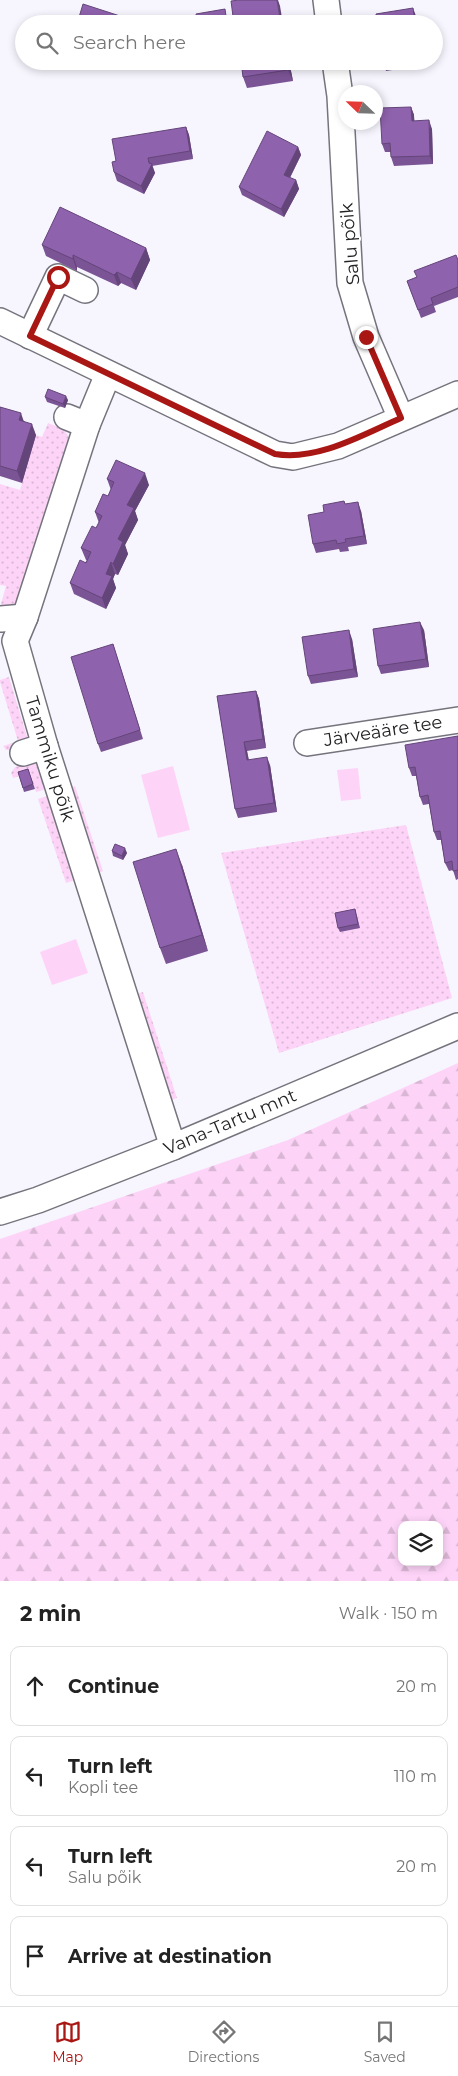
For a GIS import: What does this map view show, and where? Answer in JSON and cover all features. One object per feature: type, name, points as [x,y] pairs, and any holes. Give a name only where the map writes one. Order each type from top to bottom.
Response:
[{"type":"street","points":[[326,0],[328,15]]},
{"type":"street","name":"Salu põik","points":[[336,70],[340,96],[350,283],[366,337],[401,418]]},
{"type":"street","points":[[30,336],[58,277],[86,290]]},
{"type":"street","points":[[0,321],[275,454],[293,457],[338,446],[458,394]]},
{"type":"street","name":"Tammiku põik","points":[[108,374],[77,421],[13,618],[15,642],[34,750],[173,1147]]},
{"type":"street","name":"Järveääre tee","points":[[307,743],[458,720]]},
{"type":"street","name":"Vana-Tartu mnt","points":[[0,1212],[38,1200],[173,1147],[458,1026]]},
{"type":"green space","points":[[48,423],[66,432],[71,445],[20,602],[15,606],[0,607],[6,586],[0,585],[0,484],[20,490],[36,435],[42,437]]},
{"type":"green space","points":[[9,677],[29,743],[6,750],[3,746],[18,741],[0,682],[0,680]]},
{"type":"green space","points":[[34,761],[37,762],[47,789],[36,792],[30,773],[13,778],[11,773],[15,767]]},
{"type":"green space","points":[[173,766],[190,830],[158,838],[141,775]]},
{"type":"green space","points":[[358,768],[361,799],[341,801],[337,770]]},
{"type":"green space","points":[[75,786],[103,871],[93,875],[66,790]]},
{"type":"green space","points":[[47,796],[75,880],[66,883],[38,799]]},
{"type":"green space","points":[[406,825],[452,998],[279,1053],[221,853]]},
{"type":"green space","points":[[76,939],[88,973],[52,985],[40,952]]},
{"type":"green space","points":[[143,992],[177,1098],[169,1101],[137,994]]},
{"type":"green space","points":[[458,1063],[458,1581],[0,1581],[0,1239],[288,1140]]},
{"type":"building","points":[[277,0],[280,15],[233,15],[231,1]]},
{"type":"building","points":[[83,4],[117,15],[80,15]]},
{"type":"building","points":[[413,8],[414,15],[376,15]]},
{"type":"building","points":[[225,9],[226,15],[196,15]]},
{"type":"building","points":[[242,70],[288,70],[243,77]]},
{"type":"building","points":[[411,107],[412,121],[429,120],[430,156],[391,157],[390,143],[382,144],[383,108]]},
{"type":"building","points":[[186,127],[190,151],[148,158],[149,163],[152,164],[141,186],[114,172],[112,162],[116,161],[112,139]]},
{"type":"building","points":[[267,131],[298,147],[284,175],[296,180],[281,209],[239,187]]},
{"type":"building","points":[[60,207],[146,248],[131,279],[117,272],[114,275],[73,255],[73,259],[42,245]]},
{"type":"building","points":[[456,255],[458,260],[458,287],[431,298],[433,304],[418,310],[407,281],[417,277],[414,271]]},
{"type":"building","points":[[48,389],[66,396],[63,404],[45,397]]},
{"type":"building","points":[[0,407],[21,413],[19,420],[32,424],[17,471],[0,466]]},
{"type":"building","points":[[116,460],[145,473],[127,505],[134,508],[118,539],[123,542],[106,574],[112,576],[102,598],[70,583],[80,560],[86,563],[91,552],[81,548],[92,526],[96,528],[102,516],[95,512],[103,494],[108,496],[114,482],[107,479]]},
{"type":"building","points":[[344,501],[345,504],[358,502],[364,536],[345,539],[346,542],[337,544],[336,540],[313,544],[308,515],[324,512],[323,505]]},
{"type":"building","points":[[420,622],[426,659],[378,666],[373,629]]},
{"type":"building","points":[[349,630],[354,669],[308,676],[302,637]]},
{"type":"building","points":[[113,644],[140,730],[98,744],[71,657]]},
{"type":"building","points":[[256,691],[263,739],[244,742],[247,760],[267,757],[274,803],[235,809],[217,696]]},
{"type":"building","points":[[458,736],[458,870],[453,871],[452,861],[445,863],[440,831],[434,832],[428,795],[420,797],[415,767],[409,768],[405,745]]},
{"type":"building","points":[[28,769],[33,784],[23,788],[18,772]]},
{"type":"building","points":[[115,844],[125,848],[122,856],[112,851]]},
{"type":"building","points":[[176,849],[202,935],[160,948],[133,862]]},
{"type":"building","points":[[355,909],[358,924],[338,928],[335,913]]},
{"type":"route","points":[[58,277],[30,336],[275,454],[293,457],[338,446],[401,418],[366,337]]}]
